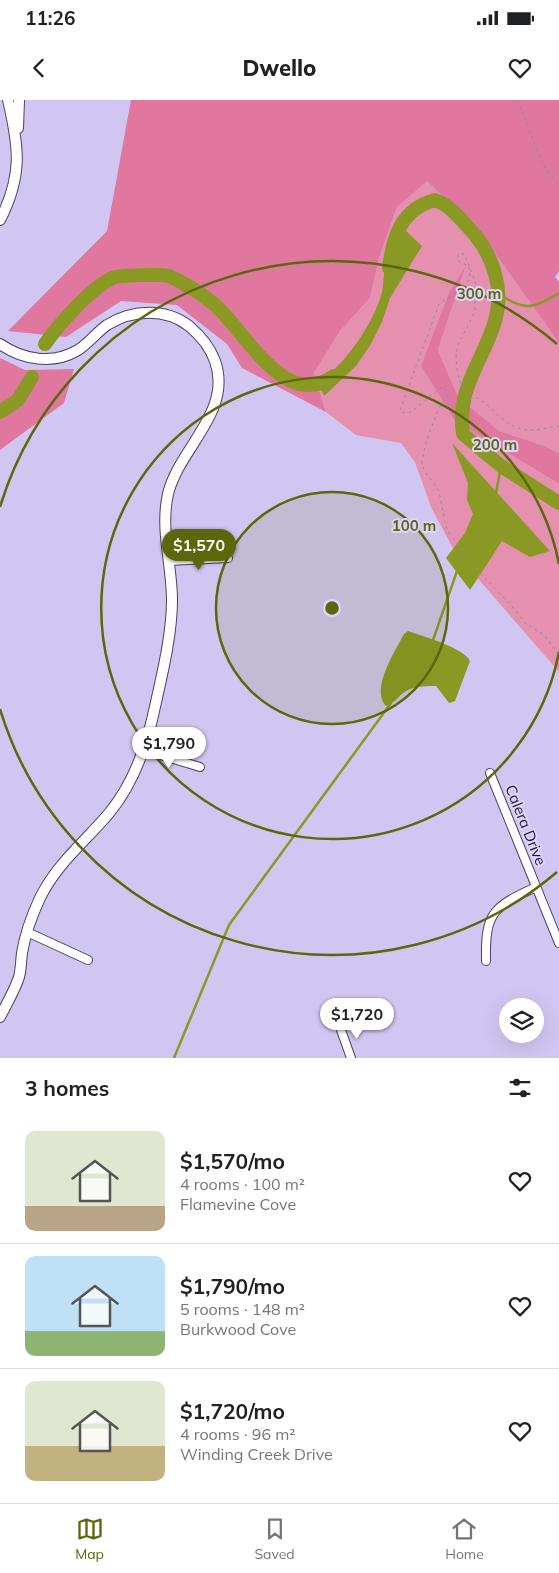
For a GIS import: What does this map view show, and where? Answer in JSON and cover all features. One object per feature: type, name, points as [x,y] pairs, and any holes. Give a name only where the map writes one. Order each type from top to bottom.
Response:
[{"type":"street","points":[[8,100],[17,139]]},
{"type":"street","points":[[0,220],[10,201],[16,180],[18,161],[18,100]]},
{"type":"street","points":[[0,344],[24,357],[50,359],[78,350],[107,325],[124,317],[150,312],[164,314],[179,320],[203,339],[211,352],[217,368],[218,388],[210,418],[177,470],[168,493],[165,530],[172,601],[169,631],[144,750],[122,797],[54,873],[40,899],[27,932],[20,974],[14,992],[0,1017]]},
{"type":"street","points":[[169,562],[228,558]]},
{"type":"street","points":[[144,750],[200,767]]},
{"type":"street","name":"Calera Drive","points":[[490,773],[559,943]]},
{"type":"street","name":"Calera Drive","points":[[486,961],[486,931],[494,912],[513,898],[536,887]]},
{"type":"street","points":[[27,932],[88,960]]},
{"type":"street","points":[[341,1030],[351,1058]]},
{"type":"path","points":[[517,100],[530,124],[534,148],[548,174],[559,186]]},
{"type":"path","points":[[469,266],[458,261],[458,254],[464,254],[469,266],[477,288],[473,301],[475,310],[458,341],[454,356],[460,383],[465,394],[471,398],[478,398],[505,422],[516,428],[529,430],[559,426]]},
{"type":"path","points":[[469,266],[470,277],[466,286],[439,304],[400,410],[402,413],[411,412],[439,388],[443,387],[446,390],[447,396],[438,410],[426,442],[422,462],[424,470],[439,491],[445,523],[482,575],[511,605],[524,623],[544,635],[559,655]]},
{"type":"shaded area","points":[[131,100],[559,100],[559,271],[555,277],[559,282],[559,343],[484,238],[427,181],[397,207],[379,258],[370,298],[340,331],[314,373],[326,412],[242,368],[227,344],[177,305],[121,301],[66,337],[8,331],[107,231]]},
{"type":"shaded area","points":[[426,180],[484,238],[559,343],[559,453],[545,446],[499,431],[458,397],[438,350],[465,268],[421,366],[455,421],[559,484],[559,672],[455,552],[431,507],[415,462],[401,443],[356,435],[326,412],[314,373],[340,331],[370,298],[379,258],[397,207]]},
{"type":"shaded area","points":[[406,231],[422,246],[390,298],[382,322],[371,344],[356,366],[324,396],[319,383],[347,356],[363,334],[381,296],[385,269],[389,257]]},
{"type":"shaded area","points":[[466,265],[438,350],[458,397],[499,431],[545,446],[559,453],[559,484],[455,421],[421,366],[450,291]]},
{"type":"shaded area","points":[[0,358],[25,370],[74,369],[64,403],[0,450]]},
{"type":"shaded area","points":[[452,443],[550,551],[530,557],[502,541],[470,590],[446,558],[465,533],[473,514],[467,500],[468,483]]},
{"type":"shaded area","points":[[408,631],[451,647],[466,656],[470,661],[455,701],[449,703],[436,686],[426,686],[408,690],[386,706],[382,699],[382,681],[395,650],[404,634]]},
{"type":"waterway","points":[[389,268],[396,235],[407,217],[423,204],[435,200],[447,206],[457,215],[482,244],[496,275],[498,310],[490,336],[472,376],[463,403],[463,434],[501,466],[559,503]]},
{"type":"waterway","points":[[45,344],[76,308],[103,283],[116,277],[165,275],[186,285],[214,304],[252,348],[282,376],[299,384],[316,384],[334,376]]},
{"type":"waterway","points":[[499,294],[516,304],[529,306],[559,293]]},
{"type":"waterway","points":[[0,412],[18,400],[32,377]]},
{"type":"waterway","points":[[496,493],[501,466]]},
{"type":"waterway","points":[[432,643],[457,571]]},
{"type":"waterway","points":[[174,1058],[229,925],[391,703]]}]
